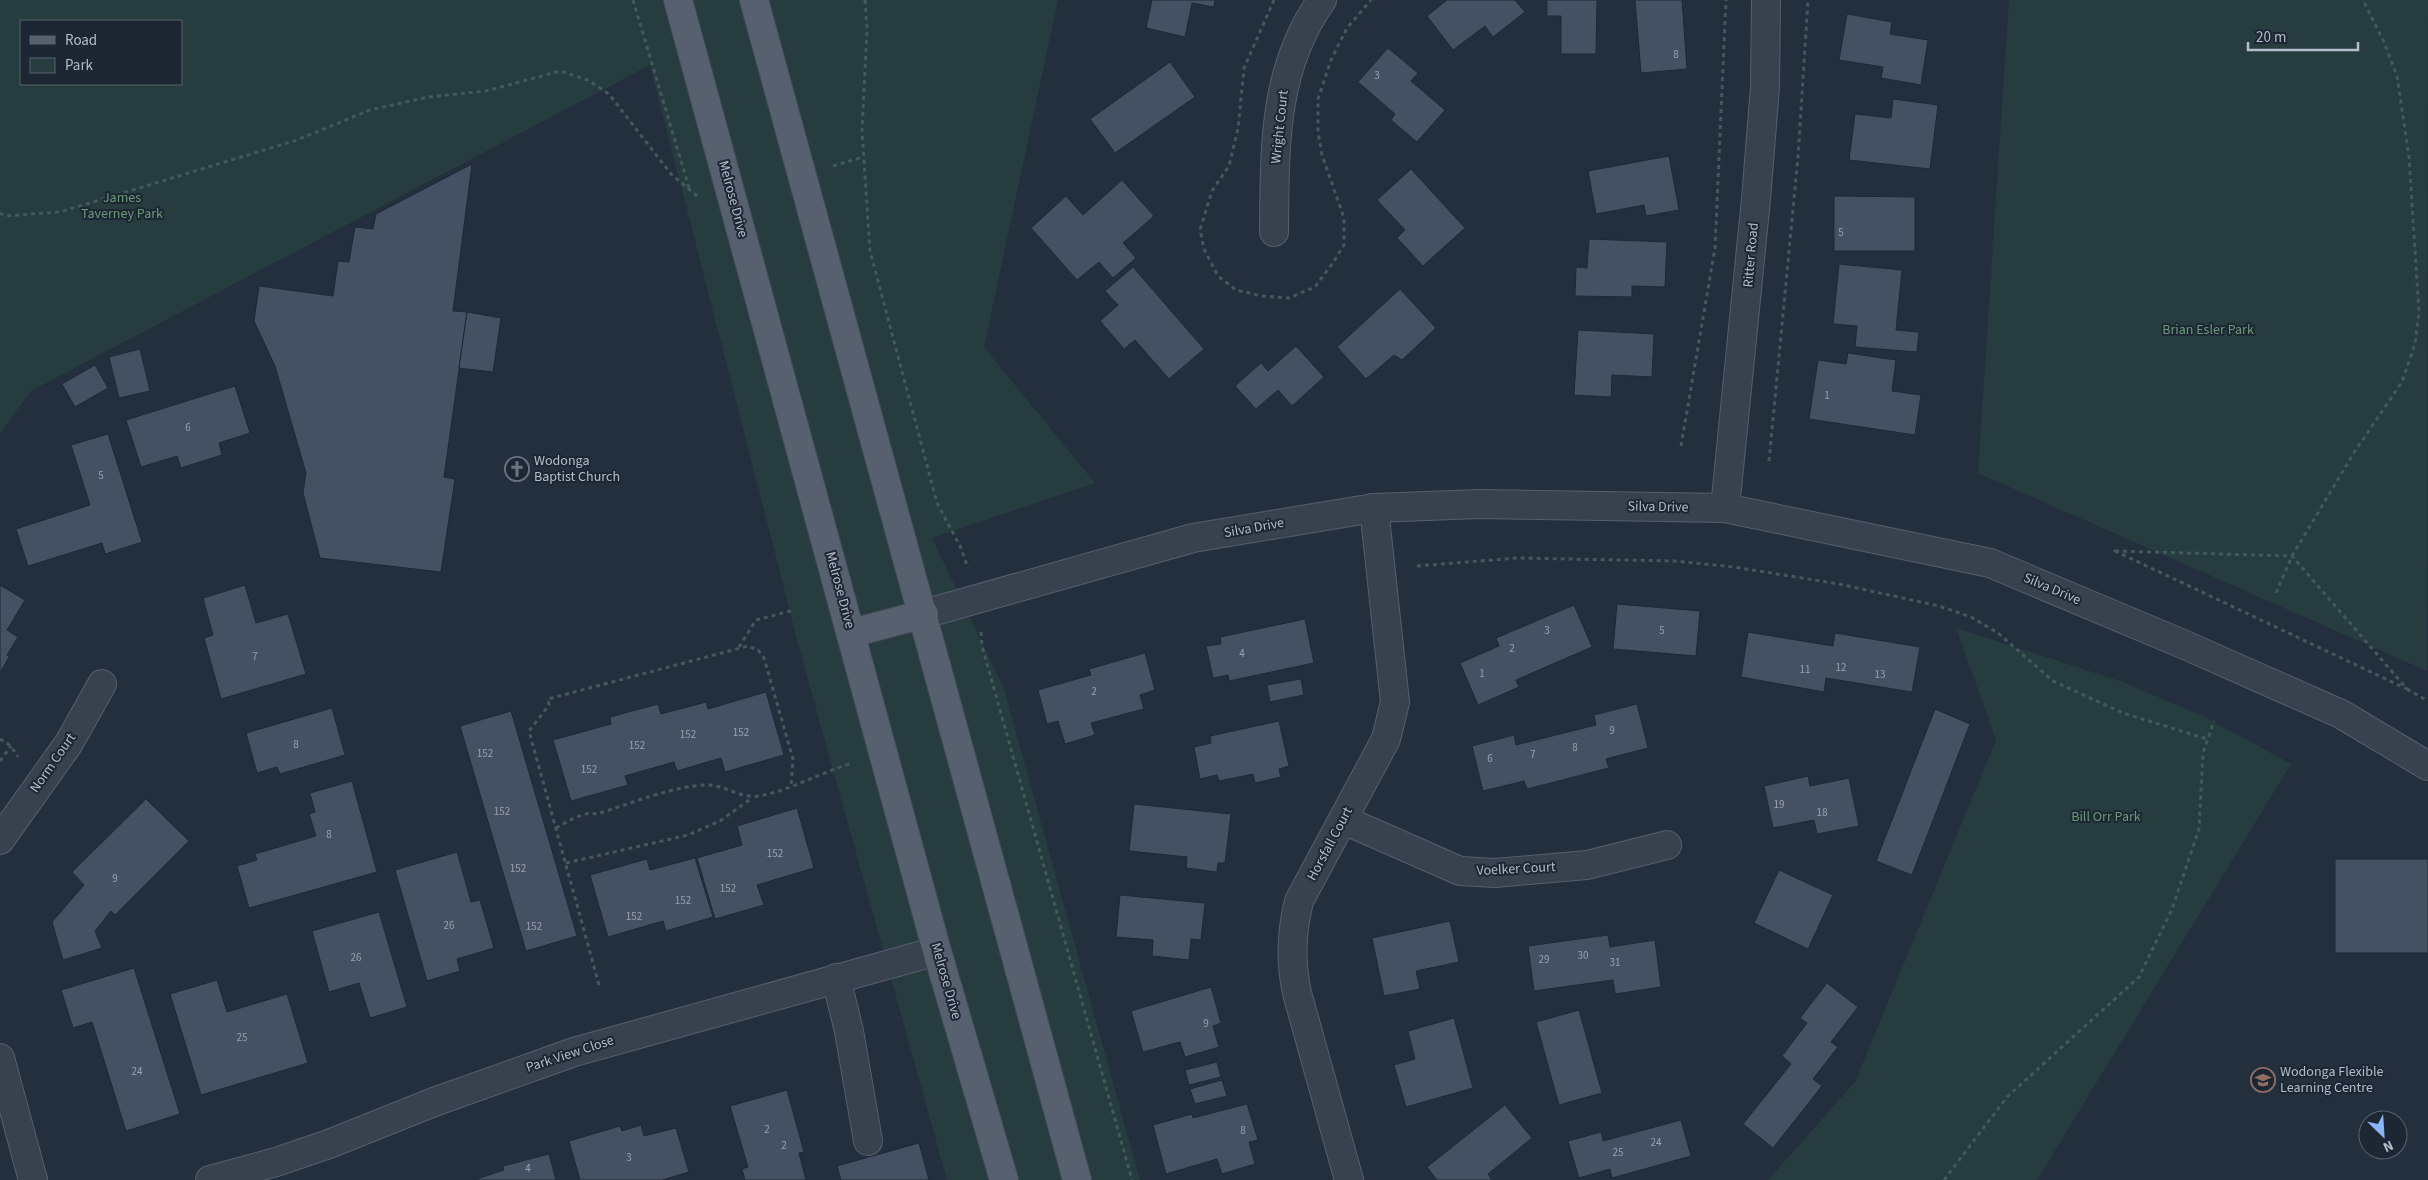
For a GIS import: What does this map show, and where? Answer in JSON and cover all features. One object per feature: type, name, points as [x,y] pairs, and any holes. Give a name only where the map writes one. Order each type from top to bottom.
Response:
[{"type":"main road","name":"Melrose Drive","points":[[678,0],[937,950],[1004,1180]]},
{"type":"main road","points":[[754,0],[924,614],[1077,1180]]},
{"type":"main road","name":"Silva Drive","points":[[852,633],[924,614]]},
{"type":"street","name":"Wright Court","points":[[1274,232],[1276,142],[1281,95],[1294,51],[1308,20],[1322,0]]},
{"type":"street","name":"Ritter Road","points":[[1725,508],[1756,199],[1765,87],[1766,0]]},
{"type":"street","name":"Silva Drive","points":[[924,614],[1193,538],[1374,508],[1479,504],[1725,508],[1990,563],[2341,714],[2428,766]]},
{"type":"street","name":"Horsfall Court","points":[[1349,1180],[1297,992],[1292,971],[1291,949],[1293,925],[1299,901],[1344,820],[1386,738],[1395,702],[1374,508]]},
{"type":"street","name":"Norm Court","points":[[0,840],[69,743],[102,684]]},
{"type":"street","name":"Voelker Court","points":[[1344,820],[1460,871],[1495,873],[1587,865],[1667,845]]},
{"type":"street","name":"Park View Close","points":[[210,1180],[276,1162],[337,1141],[452,1095],[574,1052],[937,950]]},
{"type":"street","points":[[836,978],[849,1031],[868,1141]]},
{"type":"street","points":[[0,1058],[33,1180]]},
{"type":"path","points":[[633,0],[691,193]]},
{"type":"path","points":[[865,0],[867,30],[862,101],[863,157],[872,261],[937,503],[960,546],[978,598],[982,646],[1132,1180]]},
{"type":"path","points":[[1681,446],[1715,248],[1726,0]]},
{"type":"path","points":[[1769,461],[1798,156],[1808,0]]},
{"type":"path","points":[[2276,593],[2292,556],[2355,451],[2402,382],[2415,344],[2419,312],[2409,157],[2398,85],[2384,42],[2363,0]]},
{"type":"path","points":[[0,213],[5,216],[60,212],[296,140],[370,110],[428,97],[486,91],[560,71],[588,80],[608,94],[648,146],[691,193],[704,200],[732,194]]},
{"type":"path","points":[[801,175],[863,157]]},
{"type":"path","points":[[2407,689],[2292,556],[2115,550],[2428,700]]},
{"type":"path","points":[[1417,566],[1517,558],[1675,561],[1734,567],[1839,584],[1939,606],[1971,617],[1998,633],[2053,681],[2123,713],[2207,739]]},
{"type":"path","points":[[739,647],[756,620],[794,610]]},
{"type":"path","points":[[599,985],[529,731],[549,705],[548,699],[748,646],[758,650],[764,658],[793,759],[791,786]]},
{"type":"path","points":[[1944,1180],[2007,1097],[2139,977],[2172,909],[2199,829],[2203,753],[2214,721]]},
{"type":"path","points":[[0,761],[11,746]]},
{"type":"path","points":[[566,864],[688,835],[720,821],[746,801],[758,796],[791,786],[834,769],[884,755]]},
{"type":"path","points":[[556,828],[589,813],[597,814],[692,787],[715,786],[745,796],[758,796]]},
{"type":"green space","name":"James Taverney Park","points":[[0,0],[1058,0],[984,347],[1095,483],[932,538],[1004,689],[1140,1180],[947,1180],[800,651],[650,65],[31,391],[0,433]]},
{"type":"green space","name":"Brian Esler Park","points":[[2009,0],[2428,0],[2427,671],[1978,473]]},
{"type":"green space","name":"Bill Orr Park","points":[[1956,628],[2120,681],[2203,716],[2291,764],[2037,1180],[1768,1180],[1855,1082],[1996,740]]},
{"type":"building","points":[[1152,0],[1215,0],[1214,7],[1192,3],[1185,37],[1146,28]]},
{"type":"building","points":[[1447,0],[1515,0],[1525,12],[1493,37],[1485,26],[1453,50],[1427,16]]},
{"type":"building","points":[[1547,0],[1597,0],[1596,54],[1561,54],[1561,16],[1547,16]]},
{"type":"building","points":[[1635,0],[1682,0],[1687,69],[1641,73]]},
{"type":"building","points":[[1847,14],[1892,22],[1890,34],[1928,40],[1921,85],[1881,78],[1883,67],[1839,60]]},
{"type":"building","points":[[1388,48],[1418,73],[1411,81],[1445,110],[1417,142],[1391,120],[1395,114],[1358,82]]},
{"type":"building","points":[[1170,62],[1195,97],[1115,153],[1090,119]]},
{"type":"building","points":[[1893,99],[1938,105],[1930,169],[1849,160],[1855,114],[1891,118]]},
{"type":"building","points":[[1669,156],[1679,210],[1646,216],[1644,205],[1596,214],[1588,171]]},
{"type":"building","points":[[472,164],[453,311],[467,312],[444,477],[455,479],[441,572],[320,558],[303,493],[306,473],[275,366],[254,321],[259,286],[333,296],[338,261],[349,262],[355,227],[373,229],[376,214]]},
{"type":"building","points":[[1411,169],[1465,228],[1423,266],[1397,238],[1405,230],[1377,200]]},
{"type":"building","points":[[1122,180],[1154,216],[1123,243],[1136,258],[1113,278],[1099,262],[1077,280],[1031,228],[1066,196],[1083,215]]},
{"type":"building","points":[[1834,196],[1915,197],[1915,251],[1834,251]]},
{"type":"building","points":[[1589,239],[1667,242],[1665,287],[1632,286],[1632,297],[1575,296],[1576,267],[1587,268]]},
{"type":"building","points":[[1839,264],[1902,270],[1896,330],[1919,332],[1917,352],[1855,347],[1857,326],[1833,324]]},
{"type":"building","points":[[1133,267],[1204,349],[1169,379],[1135,340],[1124,349],[1100,321],[1118,305],[1105,291]]},
{"type":"building","points":[[1400,289],[1436,328],[1402,360],[1394,355],[1366,379],[1337,347]]},
{"type":"building","points":[[467,312],[501,318],[493,372],[459,368]]},
{"type":"building","points":[[1578,330],[1654,334],[1652,377],[1612,375],[1611,397],[1574,395]]},
{"type":"building","points":[[1296,346],[1324,377],[1292,406],[1278,390],[1256,409],[1235,386],[1261,363],[1268,371]]},
{"type":"building","points":[[140,349],[150,391],[119,398],[109,357]]},
{"type":"building","points":[[1848,353],[1896,360],[1892,391],[1921,395],[1915,435],[1809,419],[1818,360],[1846,364]]},
{"type":"building","points":[[95,365],[108,388],[75,407],[62,384]]},
{"type":"building","points":[[235,386],[250,433],[219,443],[222,455],[181,468],[177,456],[141,467],[126,420]]},
{"type":"building","points":[[108,434],[142,542],[105,554],[102,543],[28,566],[16,529],[90,505],[71,445]]},
{"type":"building","points":[[0,585],[25,600],[7,630],[18,637],[7,655],[9,657],[0,673]]},
{"type":"building","points":[[245,585],[256,623],[288,614],[306,674],[221,699],[204,638],[213,635],[203,598]]},
{"type":"building","points":[[1617,604],[1700,611],[1696,656],[1613,649]]},
{"type":"building","points":[[1574,605],[1592,647],[1516,680],[1519,687],[1478,705],[1460,663],[1499,646],[1496,638]]},
{"type":"building","points":[[1305,619],[1314,663],[1229,681],[1228,675],[1213,678],[1206,646],[1221,644],[1220,637]]},
{"type":"building","points":[[1748,632],[1833,646],[1835,633],[1920,647],[1912,692],[1826,678],[1824,692],[1741,677]]},
{"type":"building","points":[[1145,653],[1155,690],[1140,695],[1144,709],[1091,723],[1095,735],[1065,744],[1058,721],[1047,724],[1038,690],[1091,675],[1089,669]]},
{"type":"building","points":[[1301,679],[1304,695],[1270,702],[1267,685]]},
{"type":"building","points":[[766,692],[784,755],[725,772],[721,758],[677,771],[674,762],[625,776],[628,785],[571,801],[553,740],[611,724],[610,717],[658,704],[661,714],[706,702],[708,709]]},
{"type":"building","points":[[1637,704],[1648,748],[1606,759],[1609,768],[1527,789],[1524,781],[1483,791],[1472,746],[1514,735],[1516,745],[1596,725],[1594,715]]},
{"type":"building","points":[[332,708],[345,755],[280,774],[277,767],[257,773],[246,733]]},
{"type":"building","points":[[1935,709],[1970,724],[1912,875],[1876,861]]},
{"type":"building","points":[[511,711],[577,936],[526,951],[460,726]]},
{"type":"building","points":[[1279,721],[1289,766],[1279,769],[1281,777],[1255,783],[1253,774],[1219,781],[1217,775],[1200,779],[1194,747],[1211,743],[1210,736]]},
{"type":"building","points":[[1808,776],[1810,786],[1849,778],[1859,826],[1817,834],[1814,820],[1773,828],[1764,786]]},
{"type":"building","points":[[352,781],[377,872],[249,908],[237,866],[257,860],[255,854],[316,836],[309,814],[315,812],[310,793]]},
{"type":"building","points":[[146,799],[189,841],[115,915],[111,911],[95,931],[102,948],[63,960],[52,922],[84,885],[72,872]]},
{"type":"building","points":[[1134,804],[1231,814],[1225,863],[1218,863],[1217,872],[1186,868],[1187,857],[1129,851]]},
{"type":"building","points":[[797,808],[814,868],[757,885],[764,905],[715,919],[697,858],[742,845],[737,826]]},
{"type":"building","points":[[457,852],[471,902],[480,900],[494,948],[457,959],[460,971],[427,981],[395,870]]},
{"type":"building","points":[[695,858],[713,917],[666,931],[663,921],[608,937],[590,875],[647,859],[650,870]]},
{"type":"building","points":[[2335,859],[2428,859],[2428,953],[2335,953]]},
{"type":"building","points":[[1779,870],[1833,895],[1808,949],[1754,923]]},
{"type":"building","points":[[1120,895],[1205,903],[1201,940],[1191,939],[1189,960],[1152,956],[1153,940],[1116,937]]},
{"type":"building","points":[[379,912],[407,1007],[370,1018],[359,983],[329,992],[312,931]]},
{"type":"building","points":[[1450,921],[1459,962],[1416,971],[1420,989],[1384,996],[1372,938]]},
{"type":"building","points":[[1608,935],[1610,947],[1655,940],[1661,987],[1615,994],[1613,980],[1534,991],[1528,946]]},
{"type":"building","points":[[134,968],[180,1114],[126,1131],[92,1022],[73,1028],[61,990]]},
{"type":"building","points":[[217,980],[227,1012],[287,994],[308,1063],[201,1095],[170,994]]},
{"type":"building","points":[[1827,983],[1858,1007],[1831,1042],[1838,1047],[1813,1079],[1822,1086],[1773,1148],[1743,1124],[1791,1064],[1782,1056],[1807,1023],[1800,1018]]},
{"type":"building","points":[[1211,987],[1221,1023],[1213,1026],[1219,1047],[1185,1057],[1180,1042],[1143,1052],[1131,1011]]},
{"type":"building","points":[[1579,1010],[1602,1093],[1559,1105],[1536,1022]]},
{"type":"building","points":[[1454,1018],[1473,1088],[1406,1107],[1394,1065],[1415,1059],[1408,1031]]},
{"type":"building","points":[[1217,1062],[1221,1077],[1189,1085],[1185,1070]]},
{"type":"building","points":[[1222,1080],[1227,1096],[1195,1104],[1190,1089]]},
{"type":"building","points":[[787,1090],[804,1152],[799,1153],[806,1180],[745,1180],[742,1169],[748,1167],[730,1106]]},
{"type":"building","points":[[1247,1104],[1258,1140],[1249,1142],[1255,1164],[1222,1174],[1217,1159],[1166,1174],[1153,1125],[1192,1114],[1193,1118]]},
{"type":"building","points":[[1505,1105],[1532,1138],[1488,1174],[1492,1180],[1437,1180],[1427,1167]]},
{"type":"building","points":[[1681,1120],[1691,1156],[1612,1178],[1610,1169],[1579,1178],[1568,1141],[1601,1132],[1603,1141]]},
{"type":"building","points":[[641,1125],[644,1136],[676,1128],[689,1172],[662,1180],[580,1180],[569,1141],[620,1126],[622,1131]]},
{"type":"building","points":[[919,1143],[929,1180],[841,1180],[837,1166]]},
{"type":"building","points":[[549,1154],[556,1180],[474,1180],[504,1170],[503,1166]]},
{"type":"place","name":"Wodonga Baptist Church","points":[[517,469]]},
{"type":"place","name":"Wodonga Flexible Learning Centre","points":[[2263,1080]]}]
